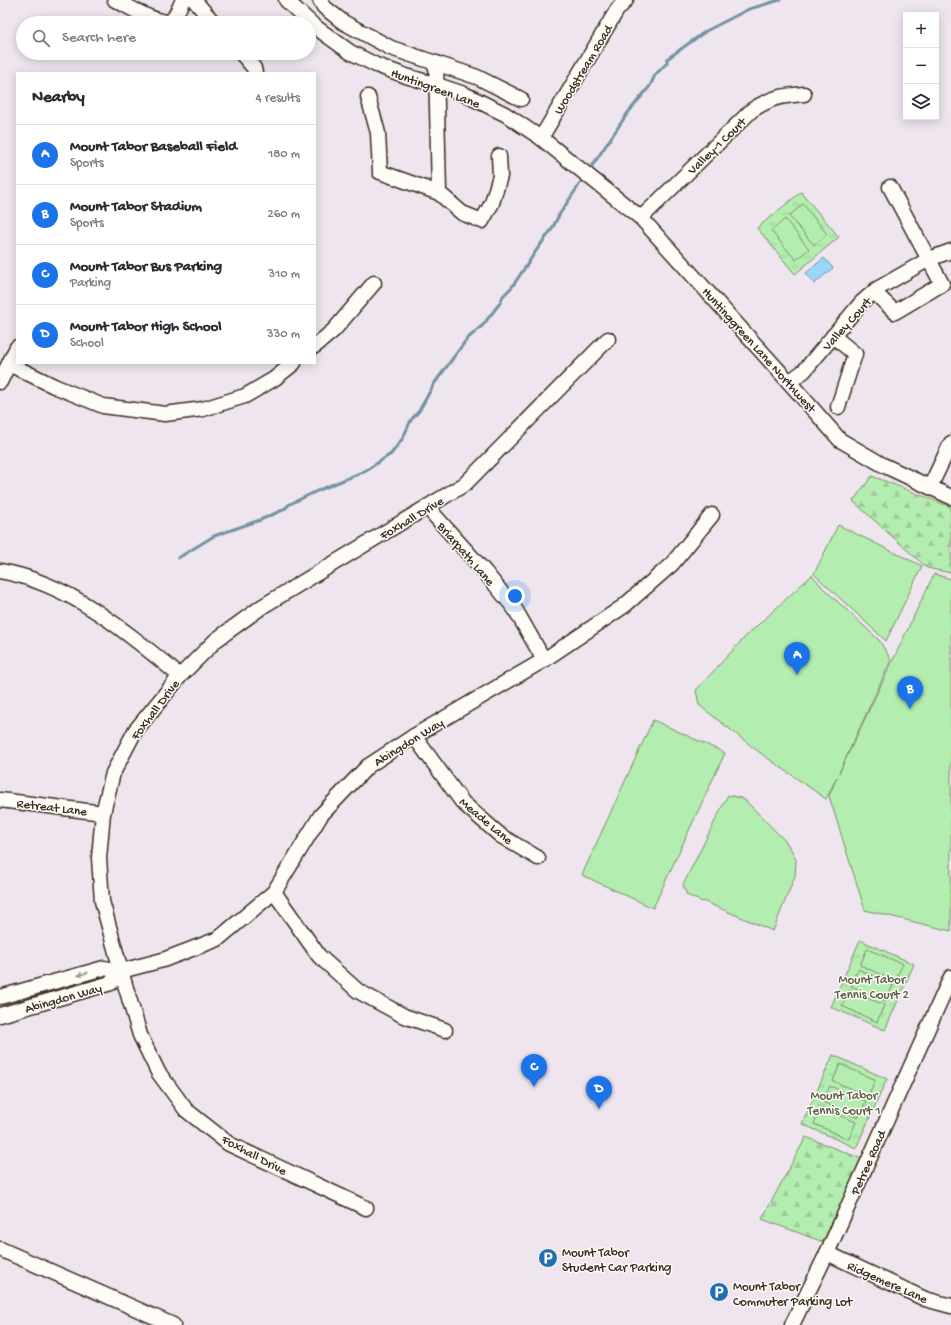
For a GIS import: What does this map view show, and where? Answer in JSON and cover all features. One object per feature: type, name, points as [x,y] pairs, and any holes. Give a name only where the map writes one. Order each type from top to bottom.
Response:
[{"type":"street","points":[[115,0],[148,16]]},
{"type":"street","points":[[176,16],[183,0]]},
{"type":"street","points":[[194,0],[208,16]]},
{"type":"street","name":"Huntingreen Lane","points":[[286,0],[303,16]]},
{"type":"street","points":[[320,0],[324,7],[343,22],[391,48],[477,77],[521,99]]},
{"type":"street","name":"Woodstream Road","points":[[541,138],[617,10],[626,0]]},
{"type":"street","name":"Huntingreen Lane","points":[[316,27],[350,52],[376,65],[464,94],[505,114],[541,138],[587,175]]},
{"type":"street","points":[[247,60],[254,68],[255,72]]},
{"type":"street","points":[[436,63],[439,193]]},
{"type":"street","name":"Valley-1 Court","points":[[641,218],[752,110],[766,101],[780,96],[804,94]]},
{"type":"street","points":[[368,98],[378,133],[380,172],[439,193],[462,213],[482,221],[492,203],[500,176],[499,156]]},
{"type":"street","name":"Huntinggreen Lane Northwest","points":[[587,175],[641,218],[790,382],[840,440],[883,465],[951,497]]},
{"type":"street","points":[[874,292],[895,312],[942,284],[890,187]]},
{"type":"street","name":"Valley Court","points":[[790,382],[804,371],[861,303],[874,292],[929,259],[951,251]]},
{"type":"street","points":[[316,345],[334,330],[374,283]]},
{"type":"street","points":[[833,336],[855,354],[838,407]]},
{"type":"street","name":"Foxhall Drive","points":[[366,1208],[229,1144],[186,1110],[158,1072],[140,1035],[102,901],[99,858],[103,813],[113,773],[135,731],[180,676],[216,640],[263,606],[465,484],[608,339]]},
{"type":"street","points":[[0,382],[16,349]]},
{"type":"street","points":[[9,364],[54,386],[103,406],[165,414],[203,409],[245,396],[274,379],[293,364]]},
{"type":"street","points":[[930,487],[951,443]]},
{"type":"street","name":"Briarpath Lane","points":[[426,507],[485,572],[515,609],[544,660]]},
{"type":"street","name":"Abingdon Way","points":[[0,997],[104,968],[121,971],[163,960],[218,939],[274,892],[321,815],[368,766],[414,736],[544,660],[624,606],[672,564],[712,515]]},
{"type":"street","points":[[0,571],[16,573],[58,590],[102,614],[130,634],[180,676]]},
{"type":"street","name":"Meade Lane","points":[[414,736],[463,802],[501,836],[538,858]]},
{"type":"street","name":"Retreat Lane","points":[[0,800],[103,813]]},
{"type":"street","points":[[274,892],[319,956],[358,991],[404,1016],[445,1030]]},
{"type":"street","name":"Abingdon Way","points":[[0,1015],[111,983],[121,971]]},
{"type":"street","name":"Petree Road","points":[[792,1325],[827,1253],[951,977]]},
{"type":"street","points":[[0,1249],[174,1325]]},
{"type":"street","name":"Ridgemere Lane","points":[[827,1253],[925,1299],[951,1306]]},
{"type":"green space","points":[[801,192],[839,237],[795,274],[757,228]]},
{"type":"green space","points":[[803,204],[827,234],[814,245],[789,216]]},
{"type":"green space","points":[[785,219],[809,249],[796,260],[771,231]]},
{"type":"green space","points":[[872,476],[951,507],[951,573],[927,568],[853,501]]},
{"type":"green space","points":[[838,525],[922,566],[886,641],[814,574]]},
{"type":"green space","points":[[934,574],[951,579],[951,931],[865,910],[829,796],[837,777],[826,799],[759,752],[699,705],[696,690],[745,637],[812,575],[823,588],[879,640],[891,660],[839,773]]},
{"type":"green space","points":[[653,720],[725,753],[653,908],[582,875]]},
{"type":"green space","points":[[728,795],[741,798],[746,801],[786,842],[796,860],[795,876],[773,931],[687,895],[683,885]]},
{"type":"green space","name":"Mount Tabor Tennis Court 2","points":[[860,940],[914,964],[885,1030],[831,1007]]},
{"type":"green space","points":[[867,949],[903,964],[895,981],[860,965]]},
{"type":"green space","points":[[858,969],[893,985],[886,1001],[851,986]]},
{"type":"green space","points":[[849,990],[884,1005],[877,1022],[842,1006]]},
{"type":"green space","name":"Mount Tabor Tennis Court 1","points":[[833,1055],[887,1079],[856,1148],[802,1124]]},
{"type":"green space","points":[[840,1064],[875,1080],[868,1096],[833,1081]]},
{"type":"green space","points":[[830,1086],[866,1101],[858,1118],[823,1102]]},
{"type":"green space","points":[[821,1107],[856,1122],[849,1139],[814,1124]]},
{"type":"green space","points":[[806,1137],[862,1159],[823,1242],[762,1219]]},
{"type":"water","points":[[824,258],[833,268],[814,284],[806,273]]},
{"type":"waterway","points":[[592,166],[627,114],[650,86],[655,75],[667,63],[667,59],[706,31],[749,9],[780,0]]},
{"type":"waterway","points":[[178,558],[214,536],[260,520],[283,510],[290,504],[317,491],[365,471],[391,454],[403,438],[411,420],[419,411],[434,384],[467,339],[483,325],[500,303],[503,296],[512,287],[552,229],[559,215],[581,182]]},
{"type":"place","name":"Mount Tabor Baseball Field","points":[[797,675]]},
{"type":"place","name":"Mount Tabor Stadium","points":[[910,709]]},
{"type":"place","name":"Mount Tabor Bus Parking","points":[[534,1087]]},
{"type":"place","name":"Mount Tabor High School","points":[[599,1109]]},
{"type":"place","name":"Mount Tabor Student Car Parking","points":[[548,1258]]},
{"type":"place","name":"Mount Tabor Commuter Parking Lot","points":[[719,1292]]}]
